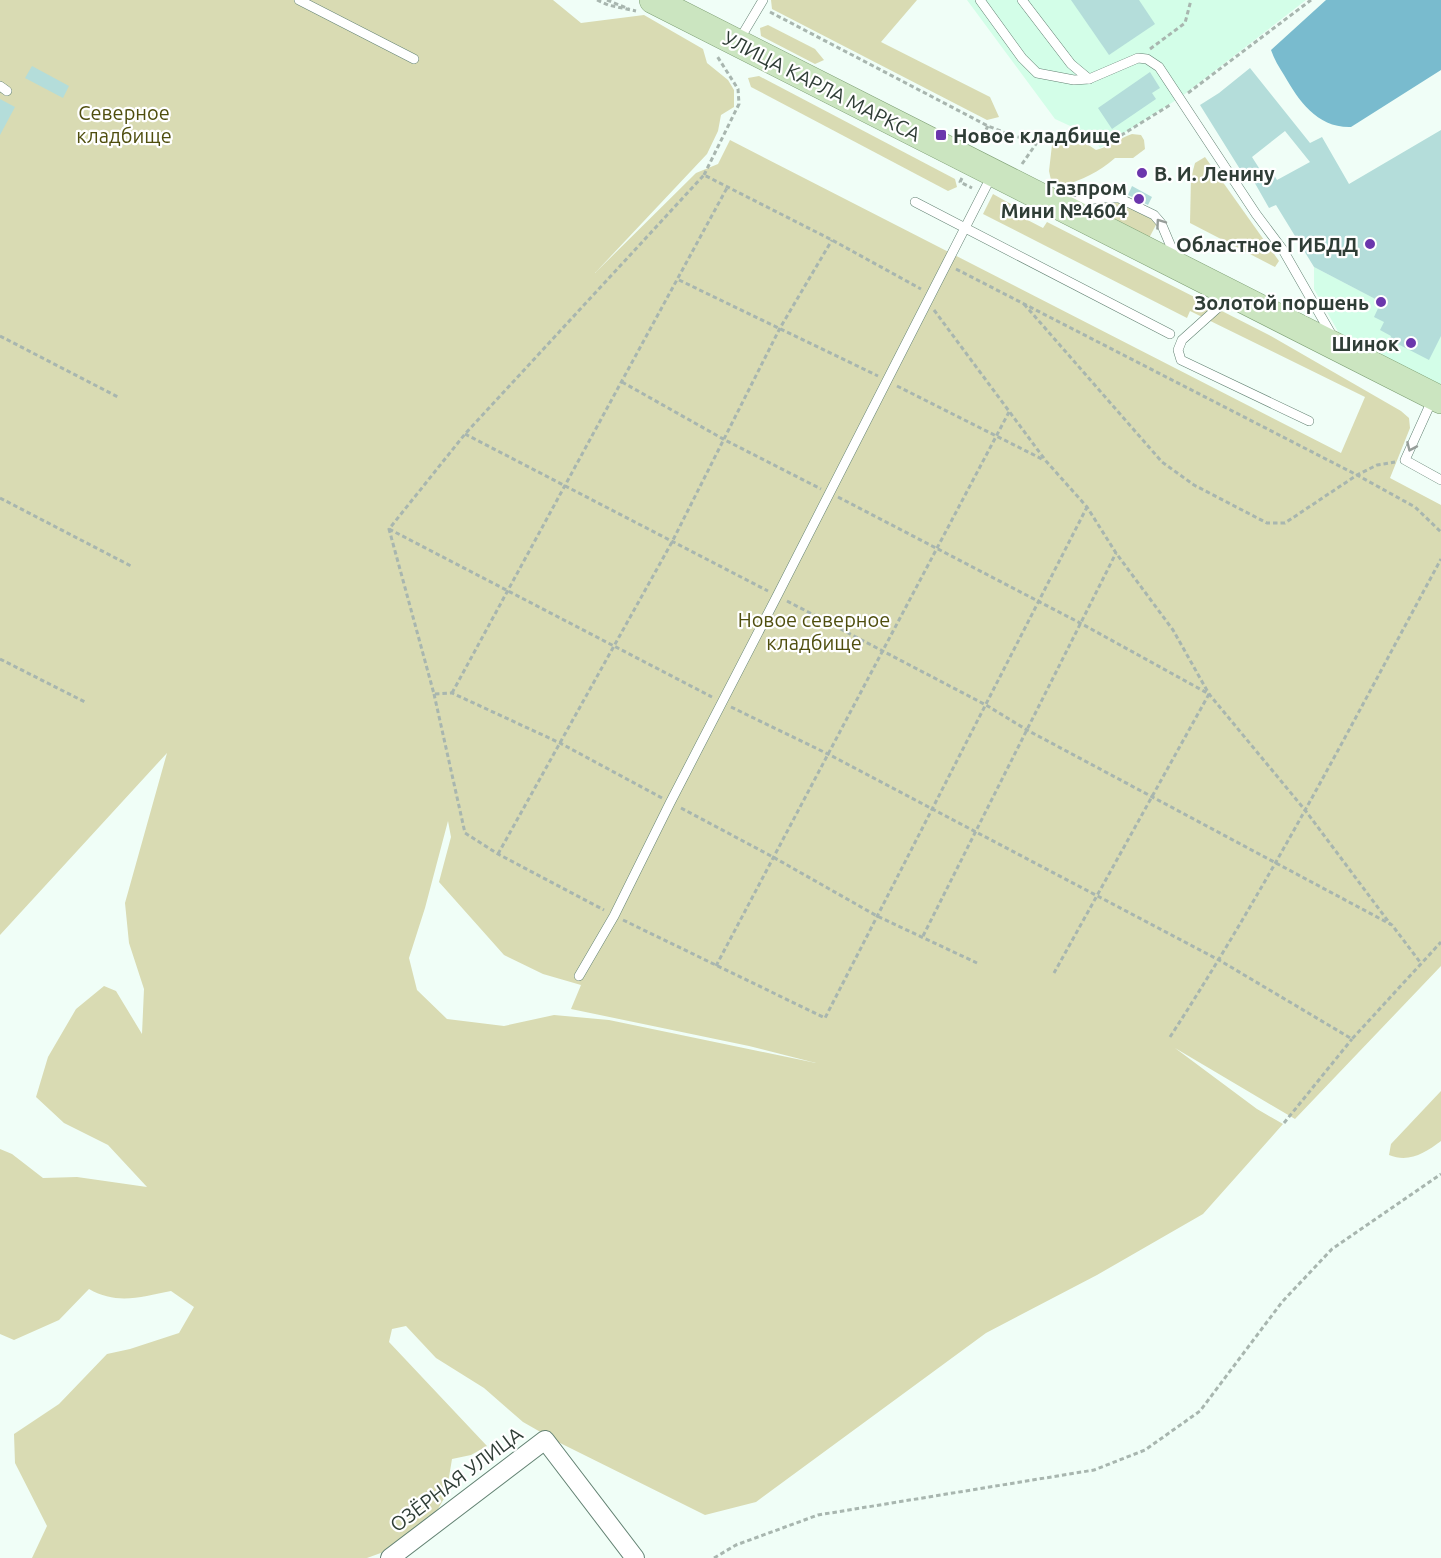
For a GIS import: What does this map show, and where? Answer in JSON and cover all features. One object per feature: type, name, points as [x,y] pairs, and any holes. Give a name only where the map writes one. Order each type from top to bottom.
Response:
[{"type":"main road","name":"УЛИЦА КАРЛА МАРКСА","points":[[642,7],[1002,176],[1437,398]]},
{"type":"street","name":"ОЗЁРНАЯ УЛИЦА","points":[[390,1558],[545,1440],[635,1558]]},
{"type":"lane","points":[[299,0],[414,59]]},
{"type":"lane","points":[[725,47],[763,0]]},
{"type":"lane","points":[[980,0],[1022,58],[1037,73],[1066,79],[1089,79],[1138,58],[1147,59],[1159,67],[1256,214],[1284,250],[1339,347]]},
{"type":"lane","points":[[1022,0],[1071,64],[1089,79]]},
{"type":"lane","points":[[579,976],[614,916],[721,702],[965,229],[1002,176]]},
{"type":"lane","points":[[915,202],[1170,334]]},
{"type":"lane","points":[[1233,294],[1182,339],[1178,350],[1181,360],[1309,421]]},
{"type":"lane","points":[[1437,398],[1406,460],[1441,480]]},
{"type":"path","points":[[597,0],[608,5],[642,7]]},
{"type":"path","points":[[607,0],[642,7]]},
{"type":"path","points":[[1138,58],[1185,23],[1191,0]]},
{"type":"path","points":[[389,529],[465,434],[704,175],[739,104],[738,89],[725,47]]},
{"type":"path","points":[[1002,176],[1038,141]]},
{"type":"path","points":[[704,175],[832,240],[929,298],[1046,461],[1087,507],[1116,553],[1173,630],[1209,694],[1305,810],[1420,962]]},
{"type":"path","points":[[452,693],[728,186]]},
{"type":"path","points":[[498,854],[672,542],[780,328],[832,240]]},
{"type":"path","points":[[947,264],[1357,475],[1415,507],[1441,532]]},
{"type":"path","points":[[679,279],[1046,461]]},
{"type":"path","points":[[1023,303],[1162,462],[1194,485],[1267,523],[1285,523],[1357,475],[1377,465],[1406,460]]},
{"type":"path","points":[[0,336],[118,397]]},
{"type":"path","points":[[622,382],[725,440],[938,547],[1209,694]]},
{"type":"path","points":[[716,966],[1009,412]]},
{"type":"path","points":[[465,434],[986,705],[1027,730],[1392,925]]},
{"type":"path","points":[[0,498],[131,566]]},
{"type":"path","points":[[389,529],[434,694],[465,833],[498,854],[614,916],[825,1018],[1087,507]]},
{"type":"path","points":[[389,529],[721,702],[828,754],[1219,960],[1352,1039]]},
{"type":"path","points":[[923,936],[1116,553]]},
{"type":"path","points":[[1170,1037],[1276,863],[1441,559]]},
{"type":"path","points":[[0,659],[87,702]]},
{"type":"path","points":[[434,694],[452,693],[560,743],[773,857],[876,916],[977,963]]},
{"type":"path","points":[[1053,973],[1209,694]]},
{"type":"path","points":[[1284,1124],[1352,1039],[1420,962],[1441,942]]},
{"type":"path","points":[[714,1558],[736,1545],[818,1515],[1094,1470],[1145,1450],[1200,1411],[1282,1302],[1332,1249],[1441,1174]]},
{"type":"shaded area","points":[[967,0],[1306,0],[1181,97],[1100,148],[1092,136],[1055,119]]},
{"type":"shaded area","points":[[1314,267],[1441,333],[1441,393],[1344,342],[1314,289]]},
{"type":"green space","points":[[0,0],[553,0],[581,23],[644,15],[703,49],[707,63],[728,80],[734,90],[734,107],[721,115],[718,131],[707,154],[595,273],[696,173],[718,164],[730,140],[1341,453],[1365,397],[1190,311],[1187,318],[983,214],[993,194],[1018,208],[1016,214],[1043,228],[1047,222],[1269,335],[1401,411],[1409,418],[1410,428],[1390,478],[1441,505],[1441,966],[1295,1119],[1175,1048],[1257,1109],[1283,1124],[1203,1214],[1097,1275],[986,1333],[756,1502],[705,1515],[558,1442],[523,1422],[484,1388],[436,1358],[406,1326],[392,1329],[389,1342],[487,1446],[471,1455],[452,1459],[446,1495],[430,1523],[389,1550],[367,1558],[32,1558],[47,1526],[15,1463],[14,1434],[59,1404],[107,1354],[179,1333],[194,1307],[171,1291],[119,1298],[99,1294],[89,1289],[59,1320],[14,1340],[0,1334],[0,1149],[12,1154],[43,1178],[77,1177],[147,1187],[108,1145],[64,1123],[36,1097],[48,1057],[76,1009],[104,986],[116,991],[142,1034],[144,989],[129,943],[125,903],[167,753],[0,935]],"holes":[[[448,821],[451,837],[439,882],[504,955],[543,974],[581,985],[571,1009],[749,1046],[816,1063],[609,1020],[554,1015],[504,1026],[447,1019],[417,990],[409,958]]]},
{"type":"green space","points":[[771,0],[917,0],[881,42],[990,97],[999,117],[987,120],[772,9]]},
{"type":"green space","points":[[768,25],[815,49],[824,60],[815,64],[761,36],[760,28]]},
{"type":"green space","points":[[759,76],[955,179],[957,187],[948,191],[751,87],[748,78]]},
{"type":"green space","points":[[1132,134],[1141,135],[1145,149],[1133,158],[1115,158],[1090,175],[1062,186],[1051,180],[1049,171],[1052,145],[1087,144],[1096,150]]},
{"type":"green space","points":[[1205,157],[1279,261],[1275,267],[1190,223],[1191,178],[1195,163]]},
{"type":"green space","points":[[1107,199],[1134,206],[1157,223],[1148,240],[1098,213]]},
{"type":"green space","points":[[1441,1091],[1441,1141],[1416,1156],[1403,1158],[1389,1155],[1391,1144]]},
{"type":"water","points":[[1326,0],[1441,0],[1441,70],[1351,127],[1328,123],[1319,118],[1296,94],[1278,66],[1271,50]]},
{"type":"building","points":[[1071,0],[1139,0],[1155,24],[1109,55]]},
{"type":"building","points":[[32,66],[69,86],[63,98],[25,78]]},
{"type":"building","name":"Областное ГИБДД","points":[[1250,68],[1310,143],[1322,137],[1349,184],[1441,130],[1441,336],[1429,360],[1390,340],[1391,336],[1380,330],[1384,322],[1374,317],[1381,302],[1314,267],[1276,205],[1269,208],[1248,171],[1243,174],[1200,105]],"holes":[[[1285,131],[1310,162],[1277,180],[1274,175],[1266,179],[1252,157]]]},
{"type":"building","points":[[1150,72],[1160,88],[1152,93],[1156,99],[1112,129],[1098,108]]},
{"type":"building","points":[[0,99],[15,107],[0,135]]},
{"type":"building","points":[[1132,186],[1152,197],[1148,205],[1128,195]]},
{"type":"place","name":"Новое кладбище","points":[[941,135]]},
{"type":"place","name":"В. И. Ленину","points":[[1142,173]]},
{"type":"place","name":"Газпром Мини №4604","points":[[1139,199]]},
{"type":"place","name":"Областное ГИБДД","points":[[1370,244]]},
{"type":"place","name":"Золотой поршень","points":[[1381,302]]},
{"type":"place","name":"Шинок","points":[[1411,343]]},
{"type":"park label","name":"Северное кладбище","points":[[124,124]]},
{"type":"park label","name":"Новое северное кладбище","points":[[814,630]]}]
